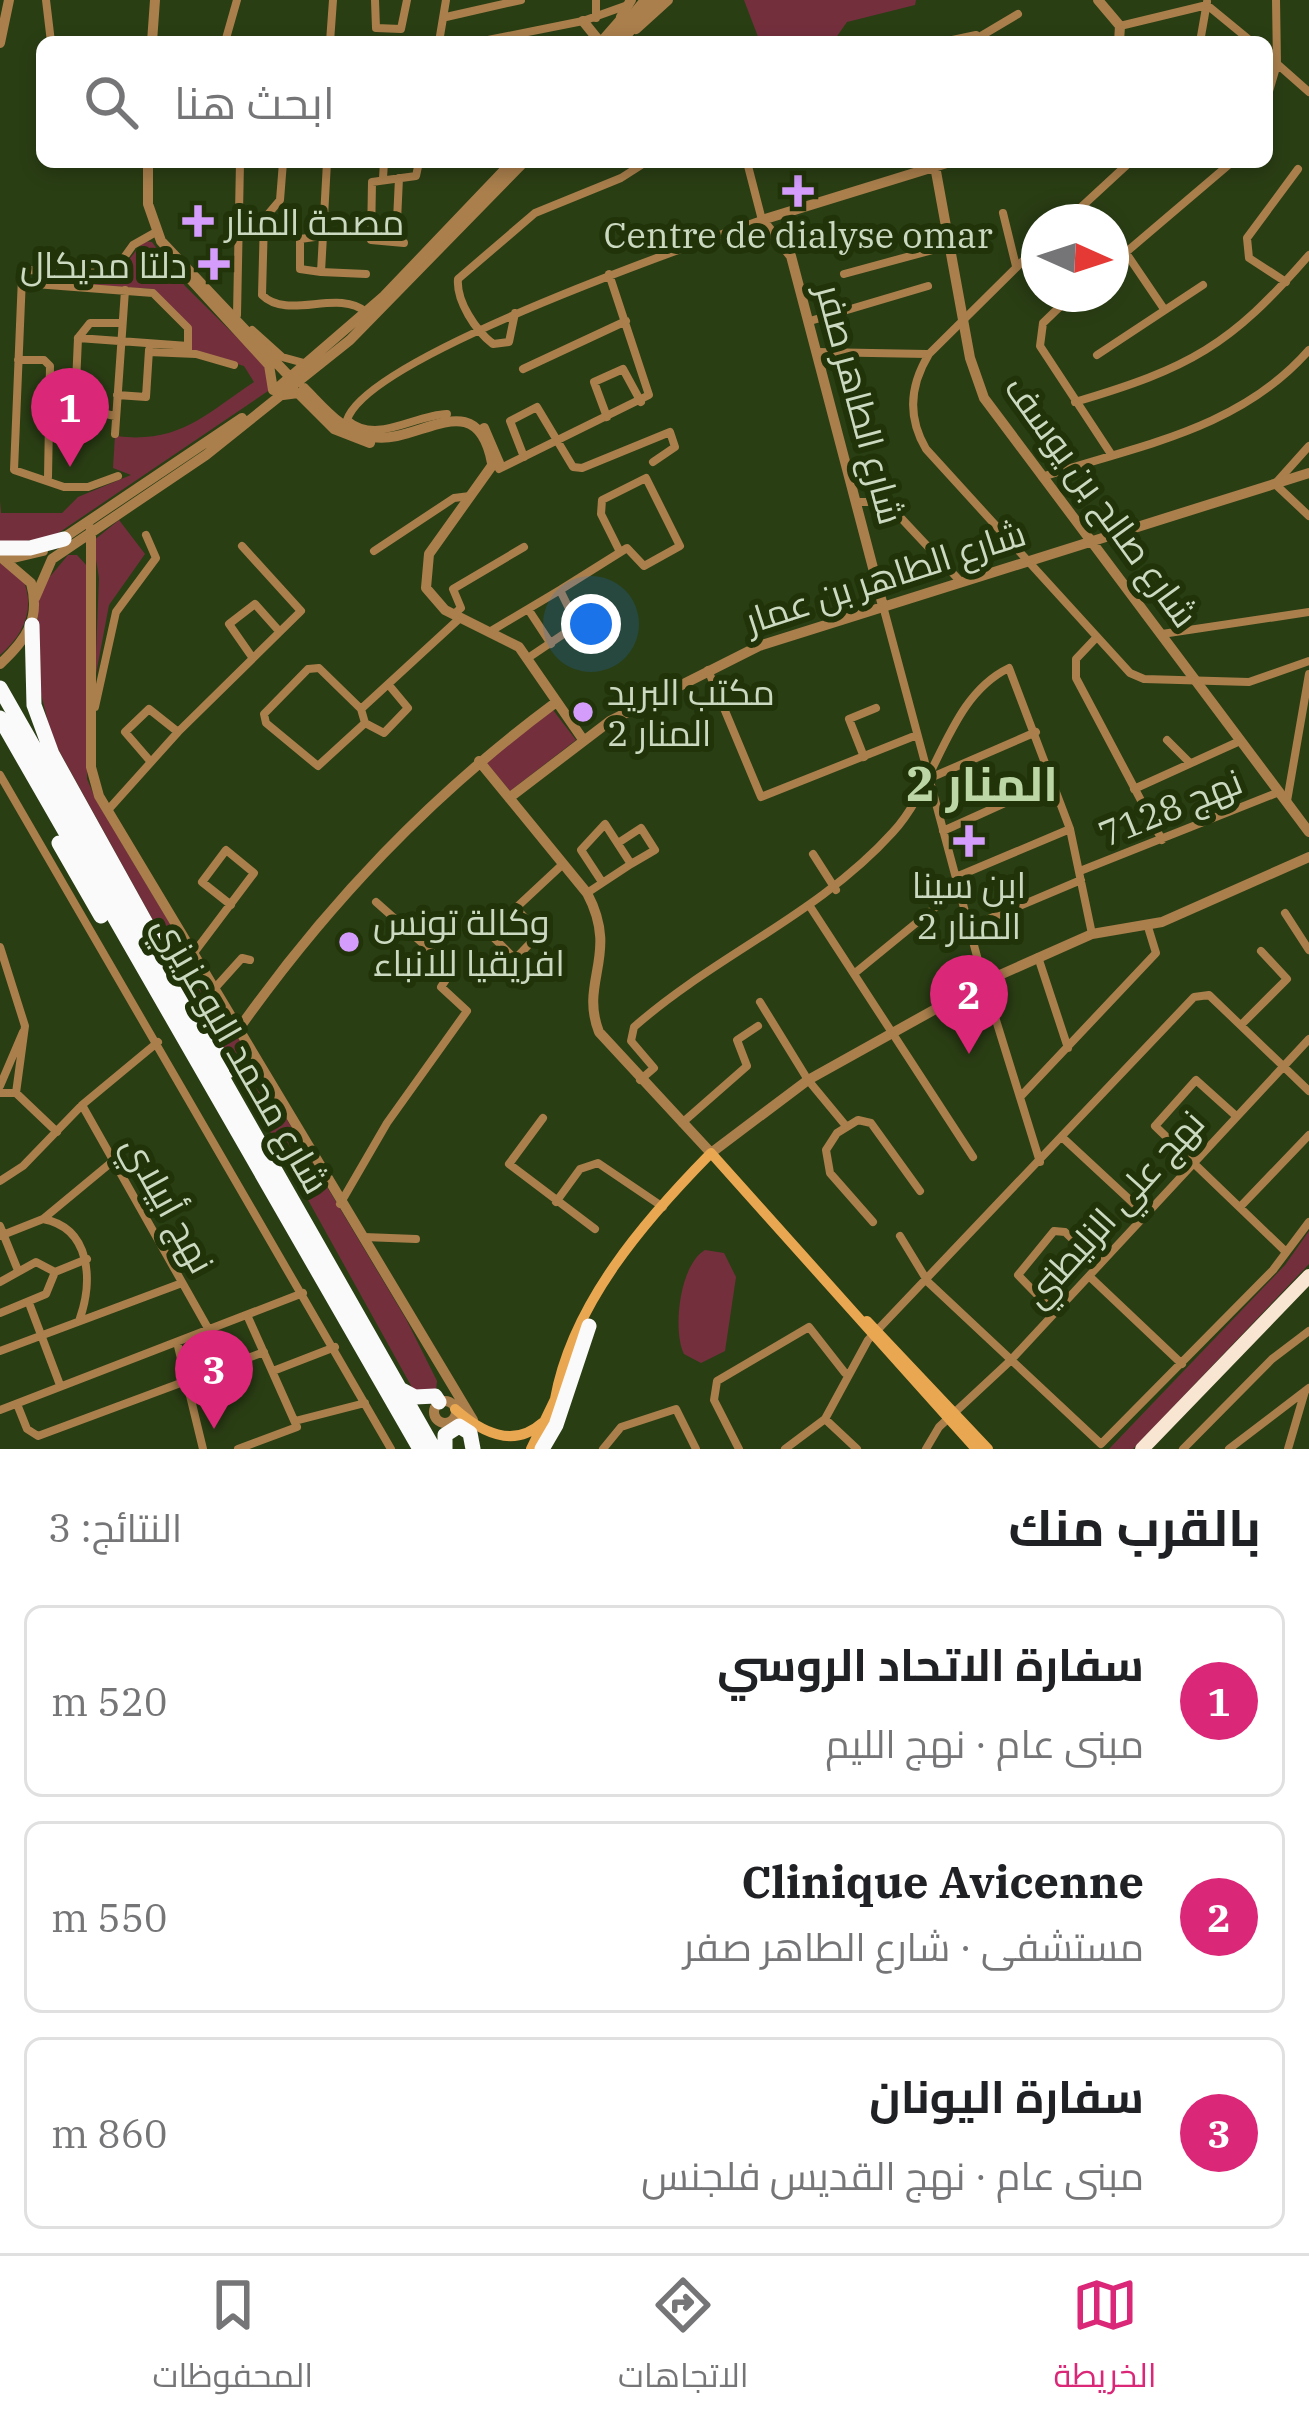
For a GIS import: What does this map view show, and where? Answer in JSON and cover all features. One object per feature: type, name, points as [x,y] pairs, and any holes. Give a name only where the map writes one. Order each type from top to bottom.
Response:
[{"type":"highway","points":[[2,556],[66,542]]},
{"type":"highway","points":[[32,625],[34,705],[52,754],[219,1052],[236,1102]]},
{"type":"highway","name":"شارع محمد البوعزيزي","points":[[0,688],[434,1449]]},
{"type":"highway","name":"شارع محمد البوعزيزي","points":[[0,718],[417,1449]]},
{"type":"highway","points":[[0,742],[135,971],[156,991]]},
{"type":"highway","points":[[1142,1449],[1309,1276]]},
{"type":"highway","points":[[1156,1449],[1309,1289]]},
{"type":"highway","points":[[542,1449],[556,1426],[589,1326]]},
{"type":"highway","points":[[402,1390],[447,1410],[468,1430],[473,1449]]},
{"type":"highway","points":[[445,1449],[447,1410]]},
{"type":"main road","points":[[447,1410],[481,1432],[510,1440],[531,1434],[544,1419],[562,1369],[620,1259],[711,1154],[976,1449]]},
{"type":"main road","points":[[531,1449],[589,1326],[663,1206]]},
{"type":"main road","points":[[555,1399],[562,1369]]},
{"type":"main road","points":[[952,1417],[988,1449]]},
{"type":"street","points":[[0,43],[9,0]]},
{"type":"street","points":[[46,0],[50,36]]},
{"type":"street","points":[[152,36],[155,0]]},
{"type":"street","points":[[227,36],[237,0]]},
{"type":"street","points":[[330,36],[333,0]]},
{"type":"street","points":[[375,0],[374,26],[400,29],[406,0]]},
{"type":"street","points":[[441,36],[446,0]]},
{"type":"street","points":[[446,17],[520,0]]},
{"type":"street","points":[[596,0],[590,20],[597,36]]},
{"type":"street","points":[[615,36],[644,0]]},
{"type":"street","points":[[1098,0],[1120,26],[1119,36]]},
{"type":"street","points":[[1273,78],[1276,0]]},
{"type":"street","points":[[636,36],[664,3]]},
{"type":"street","points":[[628,36],[664,3]]},
{"type":"street","points":[[1120,26],[1207,3]]},
{"type":"street","points":[[1201,36],[1207,3]]},
{"type":"street","points":[[1207,3],[1245,36]]},
{"type":"street","points":[[509,36],[625,10]]},
{"type":"street","points":[[625,10],[632,29],[643,27]]},
{"type":"street","points":[[605,36],[625,10]]},
{"type":"street","points":[[984,36],[1018,14]]},
{"type":"street","points":[[1273,60],[1309,92]]},
{"type":"street","points":[[148,168],[148,204],[156,232],[287,374]]},
{"type":"street","points":[[240,168],[236,314],[282,357],[309,362]]},
{"type":"street","points":[[283,168],[280,200],[264,219],[262,295],[274,304],[352,303],[367,313]]},
{"type":"street","points":[[321,272],[327,168]]},
{"type":"street","points":[[383,178],[384,168]]},
{"type":"street","points":[[399,178],[400,242],[374,242],[370,237],[372,182],[383,178],[416,176],[418,168]]},
{"type":"street","points":[[488,194],[499,168]]},
{"type":"street","points":[[0,664],[32,625],[44,568],[66,542],[275,395],[385,309],[508,168]]},
{"type":"street","points":[[66,542],[206,455],[367,313],[517,168]]},
{"type":"street","points":[[488,194],[526,168]]},
{"type":"street","points":[[515,313],[509,342],[494,344],[478,330],[456,286],[461,274],[535,213],[637,168]]},
{"type":"street","points":[[749,168],[762,220]]},
{"type":"street","points":[[496,467],[494,443],[479,422],[447,415],[382,430],[361,428],[347,420],[362,399],[515,313],[609,274],[924,168]]},
{"type":"street","name":"شارع صالح بن يوسف","points":[[937,168],[964,319],[984,398],[1160,634],[1202,682],[1309,832]]},
{"type":"street","points":[[1084,204],[1123,168]]},
{"type":"street","points":[[1129,250],[1225,168]]},
{"type":"street","points":[[1286,282],[1249,257],[1247,238],[1298,169]]},
{"type":"street","points":[[1003,213],[1016,266]]},
{"type":"street","name":"شارع الطاهر صفر","points":[[762,220],[791,256],[984,982],[1040,1162]]},
{"type":"street","points":[[118,476],[76,487],[19,474],[13,467],[22,283],[27,271],[113,273],[133,245],[156,232]]},
{"type":"street","points":[[323,236],[300,239],[299,269],[366,274]]},
{"type":"street","points":[[844,274],[953,245]]},
{"type":"street","points":[[1076,402],[1193,362],[1244,326],[1309,255]]},
{"type":"street","points":[[1129,257],[1164,309]]},
{"type":"street","points":[[1021,261],[928,354],[913,394],[918,436],[1094,640],[1144,679],[1266,680],[1309,661]]},
{"type":"street","points":[[183,266],[190,284],[269,365],[275,395]]},
{"type":"street","points":[[38,284],[39,270]]},
{"type":"street","points":[[584,741],[528,658],[491,631],[456,616],[428,593],[425,565],[496,467],[641,402],[649,388],[609,274]]},
{"type":"street","points":[[22,283],[157,295],[188,328],[188,350]]},
{"type":"street","points":[[1096,355],[1203,285]]},
{"type":"street","points":[[810,321],[928,286]]},
{"type":"street","points":[[115,434],[125,290]]},
{"type":"street","points":[[1054,312],[1043,323],[1040,346],[1111,454]]},
{"type":"street","points":[[523,369],[626,321]]},
{"type":"street","points":[[116,416],[75,407],[78,338],[90,323],[122,323]]},
{"type":"street","points":[[78,338],[188,350],[234,365]]},
{"type":"street","points":[[117,395],[146,397],[149,348]]},
{"type":"street","points":[[1041,477],[1224,419],[1267,392],[1309,350]]},
{"type":"street","points":[[817,352],[928,354]]},
{"type":"street","points":[[18,359],[44,360],[50,366],[48,477]]},
{"type":"street","points":[[607,418],[594,382],[618,369],[623,369],[641,402]]},
{"type":"street","points":[[304,388],[343,426],[369,436],[390,438],[451,420],[472,426],[496,467]]},
{"type":"street","points":[[275,395],[298,393],[334,429],[363,443],[387,442],[425,427]]},
{"type":"street","points":[[524,458],[511,419],[541,408],[573,467],[582,468],[670,432],[675,447],[653,462]]},
{"type":"street","points":[[369,436],[447,415]]},
{"type":"street","points":[[1309,446],[1275,484],[1309,516]]},
{"type":"street","name":"شارع الطاهر بن عمار","points":[[509,798],[624,712],[707,669],[818,624],[1309,473]]},
{"type":"street","points":[[491,631],[620,552],[633,549],[644,566],[680,546],[646,478],[602,500],[602,514],[620,552]]},
{"type":"street","points":[[374,551],[454,498],[476,491]]},
{"type":"street","points":[[856,502],[886,502],[961,581]]},
{"type":"street","points":[[91,529],[88,667],[95,707]]},
{"type":"street","points":[[146,535],[156,558],[116,612],[95,707],[92,780],[442,1376],[481,1432]]},
{"type":"street","points":[[66,542],[89,554]]},
{"type":"street","points":[[107,812],[178,732],[301,611],[242,546]]},
{"type":"street","points":[[361,709],[456,616],[460,608],[453,590],[524,547]]},
{"type":"street","points":[[2,556],[23,572],[35,598]]},
{"type":"street","points":[[528,658],[579,622],[560,590]]},
{"type":"street","points":[[252,658],[229,624],[255,604],[280,632]]},
{"type":"street","points":[[529,609],[551,644]]},
{"type":"street","points":[[1160,634],[1309,612]]},
{"type":"street","points":[[1094,640],[1076,659],[1076,678],[1162,839]]},
{"type":"street","points":[[365,723],[318,766],[264,718],[310,668],[322,669],[361,709],[365,723],[384,733],[407,711],[388,683]]},
{"type":"street","points":[[707,669],[761,797],[917,735]]},
{"type":"street","points":[[640,1080],[653,1068],[632,1041],[637,1024],[776,926],[836,890],[899,826],[976,688],[1006,669],[1014,672],[1070,830],[1092,934]]},
{"type":"street","points":[[1283,796],[1309,674]]},
{"type":"street","points":[[238,1030],[349,885],[479,761],[555,703]]},
{"type":"street","points":[[864,757],[849,719],[876,708]]},
{"type":"street","points":[[152,762],[125,732],[149,710],[178,732]]},
{"type":"street","points":[[1296,736],[1309,729]]},
{"type":"street","points":[[929,779],[1036,732]]},
{"type":"street","points":[[1167,740],[1190,763]]},
{"type":"street","points":[[1134,789],[1240,741]]},
{"type":"street","points":[[479,761],[587,893],[603,932],[594,1018],[603,1037],[711,1154],[808,1079],[984,982],[1092,934],[1148,927],[1309,856]]},
{"type":"street","points":[[0,775],[391,1449]]},
{"type":"street","points":[[943,831],[1054,781]]},
{"type":"street","name":"نهج 7128","points":[[970,927],[1162,839],[1283,796]]},
{"type":"street","points":[[602,882],[581,848],[605,824],[631,865]]},
{"type":"street","points":[[587,893],[655,850],[641,828],[618,843]]},
{"type":"street","points":[[956,877],[1070,830]]},
{"type":"street","points":[[193,953],[231,904],[254,873],[226,850],[202,882],[231,904]]},
{"type":"street","points":[[813,854],[836,890]]},
{"type":"street","points":[[517,908],[538,934],[515,959],[490,933],[562,864]]},
{"type":"street","points":[[855,973],[959,888]]},
{"type":"street","points":[[340,1204],[385,1125],[467,1011],[441,987],[451,972],[447,965],[376,902]]},
{"type":"street","points":[[811,908],[973,1157]]},
{"type":"street","points":[[1285,913],[1309,950]]},
{"type":"street","points":[[1022,1095],[1156,953],[1148,927]]},
{"type":"street","points":[[0,947],[25,1026],[16,1093]]},
{"type":"street","points":[[1241,1025],[1287,979],[1262,951]]},
{"type":"street","points":[[1038,957],[1068,1050]]},
{"type":"street","points":[[214,989],[242,958],[250,960]]},
{"type":"street","points":[[785,1449],[825,1419],[845,1372],[875,1333],[1186,1005],[1204,993],[1309,1091]]},
{"type":"street","points":[[760,1002],[808,1079],[846,1126]]},
{"type":"street","points":[[25,1026],[0,1090],[16,1093],[57,1132]]},
{"type":"street","points":[[682,1124],[747,1066],[737,1040],[758,1026]]},
{"type":"street","name":"نهج علي الزليطني","points":[[926,1449],[1309,1039]]},
{"type":"street","points":[[0,1181],[158,1042]]},
{"type":"street","points":[[1235,1115],[1196,1080],[1156,1120],[1156,1129],[1284,1250]]},
{"type":"street","name":"نهج أبيلاي","points":[[82,1105],[208,1330]]},
{"type":"street","points":[[543,1118],[509,1164],[595,1228]]},
{"type":"street","points":[[873,1222],[827,1168],[826,1150],[846,1126],[858,1120],[871,1123],[920,1191]]},
{"type":"street","points":[[1240,1208],[1309,1135]]},
{"type":"street","points":[[1063,1138],[1145,1215]]},
{"type":"street","points":[[17,1268],[1,1232],[43,1219],[113,1161]]},
{"type":"street","points":[[557,1201],[580,1169],[598,1163],[663,1206]]},
{"type":"street","points":[[43,1219],[67,1231],[87,1259],[88,1292],[80,1320]]},
{"type":"street","points":[[900,1236],[928,1282],[1101,1444],[1273,1270],[1309,1222]]},
{"type":"street","points":[[1054,1312],[1018,1275],[1054,1231],[1065,1232],[1099,1265]]},
{"type":"street","points":[[360,1237],[416,1239]]},
{"type":"street","points":[[0,1282],[17,1268],[36,1262],[55,1271],[87,1259]]},
{"type":"street","points":[[0,1313],[50,1289],[55,1271]]},
{"type":"street","points":[[1089,1276],[1182,1364]]},
{"type":"street","points":[[0,1351],[182,1283]]},
{"type":"street","points":[[0,1410],[303,1293]]},
{"type":"street","points":[[29,1303],[60,1385]]},
{"type":"street","points":[[248,1315],[296,1424]]},
{"type":"street","points":[[739,1449],[714,1400],[717,1381],[808,1327],[845,1372]]},
{"type":"street","points":[[1183,1449],[1272,1359],[1309,1330]]},
{"type":"street","points":[[177,1342],[203,1449]]},
{"type":"street","points":[[273,1371],[335,1347]]},
{"type":"street","points":[[17,1404],[28,1429],[38,1436],[263,1352]]},
{"type":"street","points":[[442,1376],[447,1410]]},
{"type":"street","points":[[1229,1449],[1307,1388]]},
{"type":"street","points":[[1288,1449],[1307,1388]]},
{"type":"street","points":[[238,1449],[365,1402]]},
{"type":"street","points":[[604,1449],[617,1429],[676,1409],[696,1449]]},
{"type":"street","points":[[825,1419],[857,1449]]},
{"type":"shaded area","points":[[744,0],[916,0],[915,5],[847,22],[837,36],[758,36]]},
{"type":"shaded area","points":[[144,241],[152,242],[185,286],[270,370],[268,391],[51,538],[0,544],[0,501],[1,513],[62,513],[78,497],[131,475],[113,468],[115,436],[174,431],[254,382],[244,366],[190,350],[191,328],[154,289],[40,282],[41,273],[114,278]]},
{"type":"shaded area","points":[[119,520],[145,554],[109,605],[95,679],[99,578],[93,541]]},
{"type":"shaded area","points":[[68,555],[77,555],[88,567],[87,779],[96,800],[406,1319],[437,1381],[436,1391],[414,1391],[52,738],[36,674],[38,591]]},
{"type":"shaded area","points":[[0,563],[22,577],[28,609],[22,629],[0,655]]},
{"type":"shaded area","points":[[553,710],[576,740],[510,791],[486,762]]},
{"type":"shaded area","points":[[1309,1231],[1309,1264],[1133,1449],[1109,1449],[1285,1265]]},
{"type":"shaded area","points":[[705,1250],[724,1253],[736,1277],[725,1351],[701,1363],[684,1354],[679,1314],[689,1269]]},
{"type":"place","name":"Centre de dialyse omar","points":[[798,191]]},
{"type":"place","name":"مصحة المنار","points":[[198,221]]},
{"type":"place","name":"دلتا مديكال","points":[[214,264]]},
{"type":"place","name":"سفارة الاتحاد الروسي","points":[[70,467]]},
{"type":"place","name":"مكتب البريد المنار 2","points":[[583,712]]},
{"type":"place","name":"ابن سينا المنار 2","points":[[969,841]]},
{"type":"place","name":"وكالة تونس افريقيا للانباء","points":[[349,942]]},
{"type":"place","name":"Clinique Avicenne","points":[[969,1054]]},
{"type":"place","name":"سفارة اليونان","points":[[214,1429]]},
{"type":"district","name":"المنار 2","points":[[982,783]]}]
